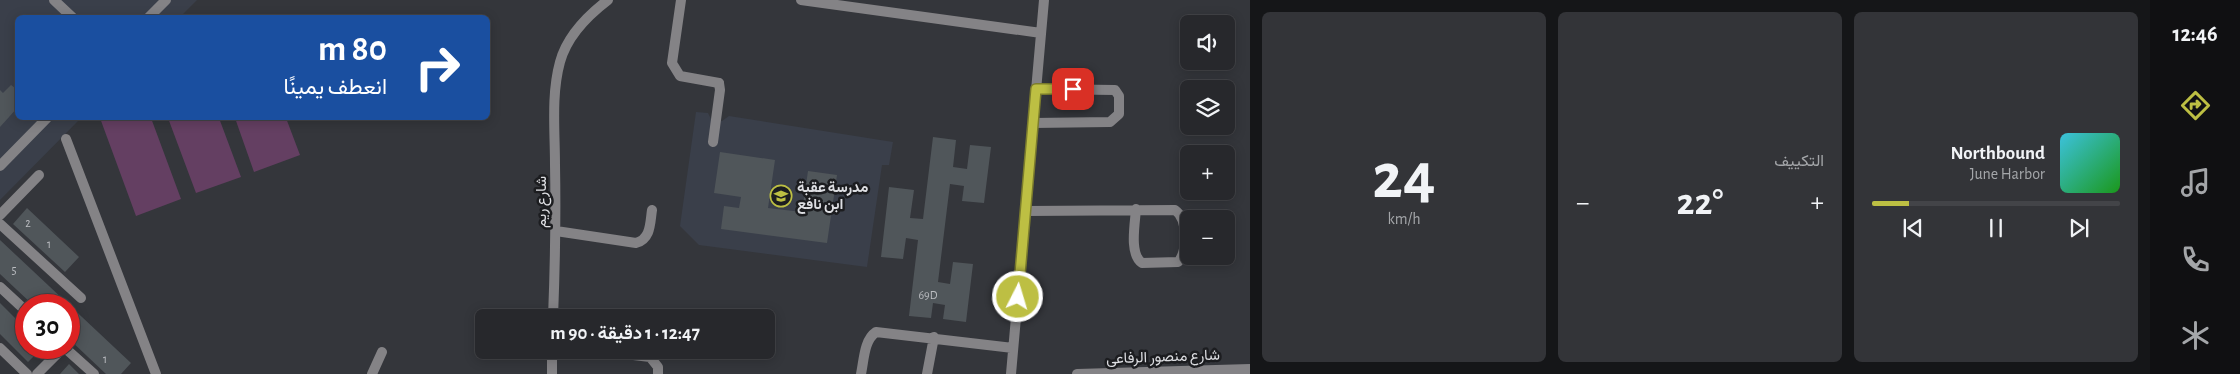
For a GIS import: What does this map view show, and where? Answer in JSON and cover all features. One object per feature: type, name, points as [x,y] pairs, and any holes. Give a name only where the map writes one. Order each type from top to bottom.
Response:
[{"type":"street","points":[[54,0],[70,15]]},
{"type":"street","points":[[151,15],[166,0]]},
{"type":"street","name":"شارع ريم","points":[[553,309],[556,231],[555,86],[560,60],[571,37],[587,16],[608,0]]},
{"type":"street","points":[[681,0],[672,63],[673,68],[680,76],[719,83],[713,142]]},
{"type":"street","points":[[801,0],[1041,33]]},
{"type":"street","points":[[1011,374],[1044,0]]},
{"type":"street","points":[[1033,123],[1110,122],[1119,114],[1119,96],[1114,90],[1036,89]]},
{"type":"street","points":[[0,166],[45,120]]},
{"type":"street","points":[[66,139],[156,374]]},
{"type":"street","points":[[0,215],[39,175]]},
{"type":"street","points":[[1026,211],[1136,209],[1176,210],[1183,219],[1184,251],[1182,258],[1178,262],[1142,263],[1138,260],[1135,250],[1136,209]]},
{"type":"street","points":[[556,231],[636,243],[642,241],[648,235],[652,210]]},
{"type":"street","points":[[0,224],[81,298]]},
{"type":"street","points":[[0,287],[15,301]]},
{"type":"street","points":[[861,374],[870,336],[876,332],[1013,348]]},
{"type":"street","points":[[927,374],[934,338]]},
{"type":"street","points":[[0,348],[27,374]]},
{"type":"street","points":[[372,374],[382,352]]},
{"type":"street","points":[[37,374],[53,359]]},
{"type":"street","points":[[77,359],[94,374]]},
{"type":"street","points":[[552,359],[552,374]]},
{"type":"street","points":[[652,359],[655,362],[658,374]]},
{"type":"street","name":"شارع منصور الرفاعى","points":[[1077,374],[1250,369]]},
{"type":"shaded area","points":[[0,0],[197,0],[182,15],[15,15],[15,120],[79,120],[0,200]]},
{"type":"shaded area","name":"مدرسة عقبة ابن نافع","points":[[696,112],[708,113],[711,119],[722,121],[729,116],[893,142],[889,165],[882,165],[867,267],[699,245],[680,226]]},
{"type":"shaded area","points":[[101,120],[152,120],[181,199],[136,216]]},
{"type":"shaded area","points":[[169,120],[220,120],[241,177],[196,193]]},
{"type":"shaded area","points":[[236,120],[287,120],[300,155],[254,172]]},
{"type":"building","points":[[11,85],[15,88],[15,110],[0,127],[0,90],[3,93]]},
{"type":"building","points":[[933,137],[956,140],[953,167],[967,169],[970,145],[991,147],[984,203],[962,201],[964,186],[950,184],[938,282],[950,284],[953,262],[973,264],[966,322],[943,319],[945,305],[933,303],[931,318],[909,316],[918,240],[906,238],[903,259],[881,257],[889,187],[914,190],[910,218],[923,219]]},
{"type":"building","points":[[720,152],[775,160],[768,208],[802,212],[808,171],[837,175],[827,243],[721,229],[724,206],[739,208],[741,197],[714,193]]},
{"type":"building","points":[[27,208],[79,257],[65,272],[13,224]]},
{"type":"building","points":[[0,240],[58,294],[21,294],[0,274]]},
{"type":"building","points":[[0,303],[15,318],[15,349],[0,334]]},
{"type":"building","points":[[80,315],[131,363],[121,374],[106,374],[80,349]]},
{"type":"building","points":[[69,364],[79,374],[60,374]]},
{"type":"place","name":"مدرسة عقبة ابن نافع","points":[[781,196]]},
{"type":"route","points":[[1018,297],[1036,89],[1073,89]]}]
